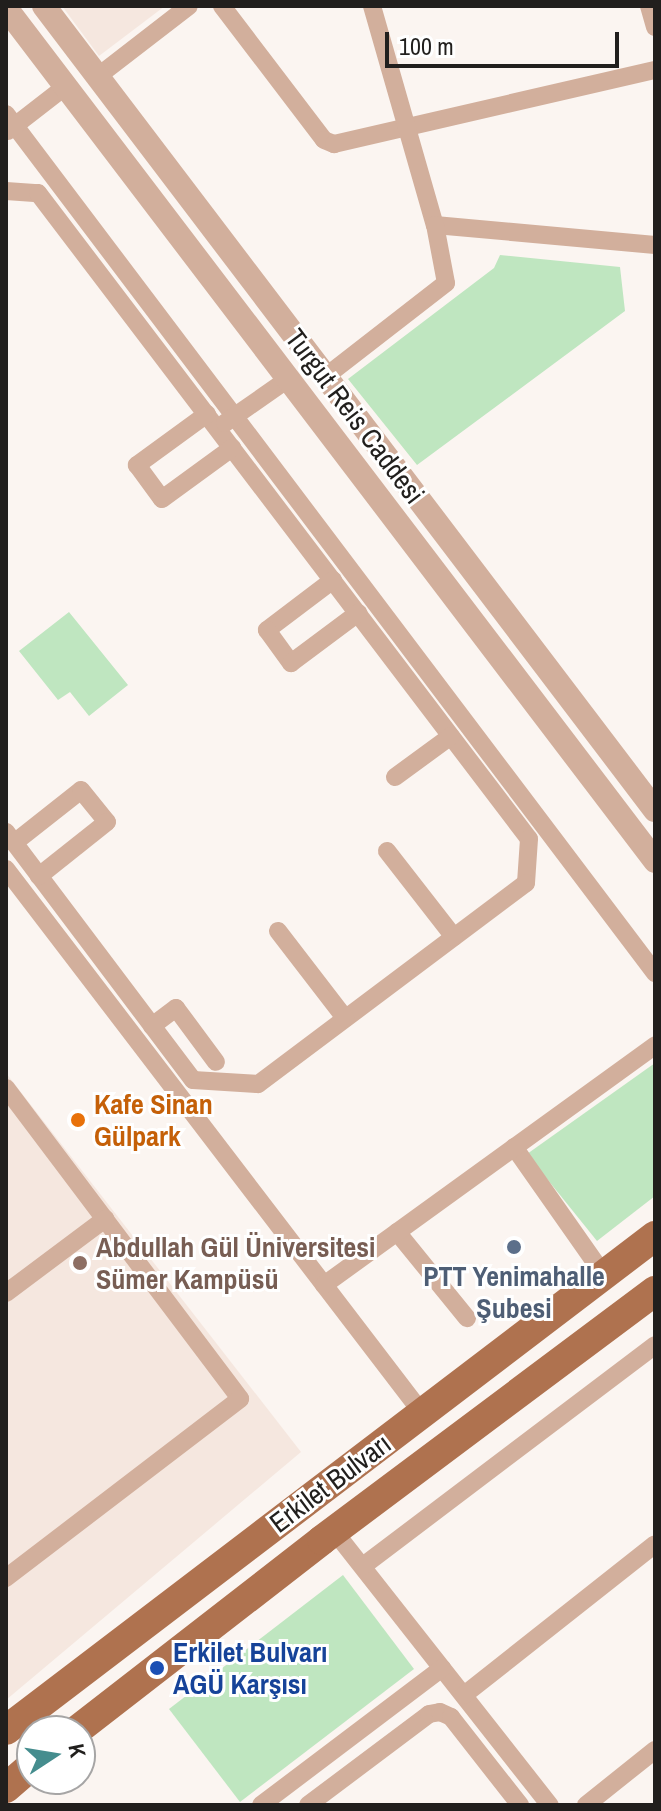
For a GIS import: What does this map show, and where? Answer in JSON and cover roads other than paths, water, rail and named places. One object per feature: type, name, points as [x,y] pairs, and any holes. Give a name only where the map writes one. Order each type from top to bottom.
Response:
[{"type":"main road","name":"Erkilet Bulvarı","points":[[6,1730],[655,1236]]},
{"type":"main road","name":"Erkilet Bulvarı","points":[[96,1715],[334,1531],[655,1291]]},
{"type":"street","name":"Turgut Reis Caddesi","points":[[44,6],[655,810]]},
{"type":"street","points":[[97,77],[189,6]]},
{"type":"street","points":[[222,6],[324,140],[341,144],[655,70]]},
{"type":"street","points":[[325,377],[446,283],[435,225],[372,6]]},
{"type":"street","points":[[649,6],[655,27]]},
{"type":"street","name":"Turgut Reis Caddesi","points":[[6,8],[655,861]]},
{"type":"street","points":[[66,86],[9,124],[235,417],[655,973]]},
{"type":"street","points":[[6,191],[38,193],[529,839],[526,883],[258,1084],[193,1080],[39,876],[10,837],[81,790],[107,822],[39,876]]},
{"type":"street","points":[[435,225],[655,245]]},
{"type":"street","points":[[232,448],[162,499],[137,465],[212,421],[235,417],[288,379]]},
{"type":"street","points":[[333,580],[267,630],[291,663],[358,613]]},
{"type":"street","points":[[395,777],[451,736]]},
{"type":"street","points":[[387,851],[454,937]]},
{"type":"street","points":[[6,869],[422,1413]]},
{"type":"street","points":[[278,931],[345,1018]]},
{"type":"street","points":[[152,1026],[176,1008],[216,1062]]},
{"type":"street","points":[[324,1285],[655,1045]]},
{"type":"street","points":[[6,1578],[240,1399],[7,1091]]},
{"type":"street","points":[[514,1147],[604,1275]]},
{"type":"street","points":[[6,1293],[105,1219]]},
{"type":"street","points":[[397,1232],[467,1318]]},
{"type":"street","points":[[363,1566],[653,1351]]},
{"type":"street","points":[[334,1531],[550,1805]]},
{"type":"street","points":[[464,1695],[655,1544]]},
{"type":"street","points":[[261,1805],[442,1668]]},
{"type":"street","points":[[308,1805],[429,1714],[440,1712],[451,1717],[520,1805]]},
{"type":"street","points":[[586,1805],[655,1750]]},
{"type":"place","name":"Kafe Sinan Gülpark","points":[[78,1120]]},
{"type":"place","name":"PTT Yenimahalle Şubesi","points":[[514,1247]]},
{"type":"place","name":"Abdullah Gül Üniversitesi Sümer Kampüsü","points":[[80,1263]]},
{"type":"place","name":"Erkilet Bulvarı AGÜ Karşısı","points":[[157,1668]]}]
